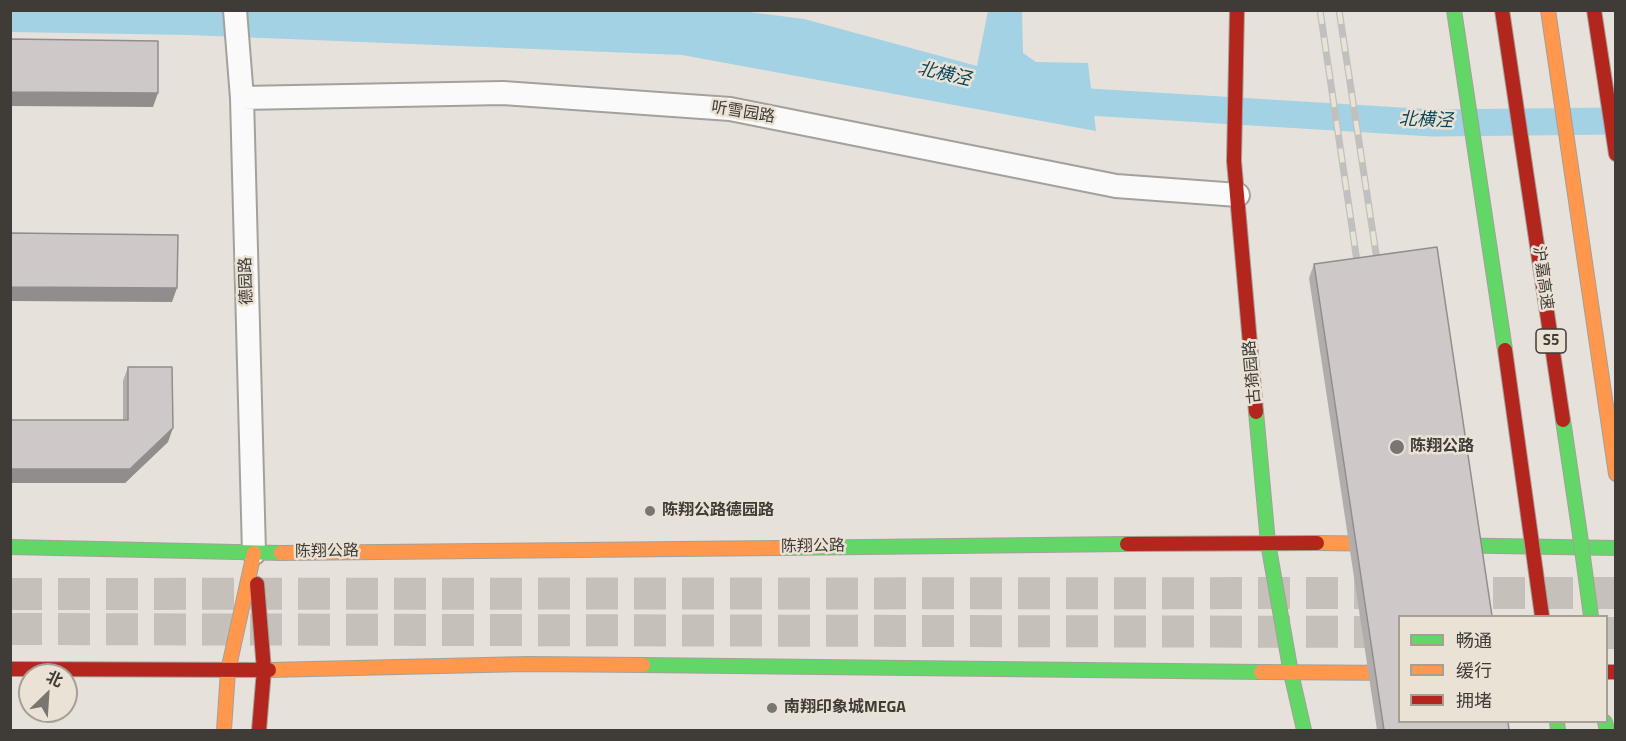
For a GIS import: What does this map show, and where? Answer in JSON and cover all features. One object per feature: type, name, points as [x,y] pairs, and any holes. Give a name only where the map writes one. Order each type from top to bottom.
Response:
[{"type":"main road","name":"古猗园路","points":[[1237,10],[1234,161],[1268,543],[1291,673],[1304,730]]},
{"type":"main road","points":[[1454,10],[1499,306],[1542,615]]},
{"type":"main road","name":"沪嘉高速","points":[[1502,10],[1591,615]]},
{"type":"main road","points":[[1548,10],[1616,474]]},
{"type":"main road","points":[[1594,10],[1616,154]]},
{"type":"main road","name":"陈翔公路","points":[[10,547],[254,553],[1268,543],[1616,548]]},
{"type":"main road","name":"德园路","points":[[254,553],[264,670],[259,730]]},
{"type":"main road","name":"德园路","points":[[224,730],[228,671],[254,553]]},
{"type":"main road","points":[[10,669],[228,671],[526,664],[1398,673]]},
{"type":"street","name":"德园路","points":[[235,10],[242,98],[254,553]]},
{"type":"street","name":"听雪园路","points":[[242,98],[502,93],[730,109],[1116,186],[1238,195]]},
{"type":"water","points":[[11,10],[734,10],[804,19],[977,66],[988,11],[1022,11],[1023,53],[1036,62],[1088,63],[1096,131],[682,55],[190,35],[11,32]]},
{"type":"building","points":[[10,39],[158,41],[158,93],[10,92]]},
{"type":"building","points":[[10,233],[178,235],[177,288],[10,287]]},
{"type":"building","name":"陈翔公路","points":[[1437,247],[1492,615],[1398,615],[1398,723],[1508,723],[1509,730],[1384,730],[1314,264]]},
{"type":"building","points":[[128,367],[172,367],[173,428],[130,469],[10,469],[10,420],[128,420]]},
{"type":"waterway","name":"北横泾","points":[[1056,100],[1433,123],[1616,121]]},
{"type":"tunnel","points":[[10,594],[1399,593]]},
{"type":"tunnel","points":[[1445,593],[1616,593]]},
{"type":"tunnel","points":[[10,629],[1398,632]]},
{"type":"tunnel","points":[[1608,633],[1616,633]]},
{"type":"railway","points":[[1320,10],[1359,275]]},
{"type":"railway","points":[[1339,10],[1379,273]]},
{"type":"traffic: fast","points":[[1454,10],[1505,350]]},
{"type":"traffic: fast","points":[[1256,412],[1268,543],[1291,673],[1304,730]]},
{"type":"traffic: fast","points":[[1563,420],[1580,535]]},
{"type":"traffic: fast","points":[[1580,535],[1591,615]]},
{"type":"traffic: fast","points":[[778,548],[1127,544]]},
{"type":"traffic: fast","points":[[1439,545],[1616,548]]},
{"type":"traffic: fast","points":[[10,547],[281,553]]},
{"type":"traffic: fast","points":[[643,665],[1261,672]]},
{"type":"traffic: fast","points":[[1557,723],[1558,730]]},
{"type":"traffic: fast","points":[[1605,723],[1607,730]]},
{"type":"traffic: slow","points":[[1548,10],[1616,474]]},
{"type":"traffic: slow","points":[[1317,543],[1393,544]]},
{"type":"traffic: slow","points":[[281,553],[778,548]]},
{"type":"traffic: slow","points":[[224,730],[228,671],[254,553]]},
{"type":"traffic: slow","points":[[269,670],[527,664],[643,665]]},
{"type":"traffic: slow","points":[[1261,672],[1398,673]]},
{"type":"traffic: jam","points":[[1237,10],[1234,161],[1256,412]]},
{"type":"traffic: jam","points":[[1502,10],[1563,420]]},
{"type":"traffic: jam","points":[[1594,10],[1616,154]]},
{"type":"traffic: jam","points":[[1505,350],[1542,615]]},
{"type":"traffic: jam","points":[[1127,544],[1317,543]]},
{"type":"traffic: jam","points":[[257,584],[264,670],[259,730]]},
{"type":"traffic: jam","points":[[10,669],[269,670]]},
{"type":"traffic: jam","points":[[1608,672],[1616,672]]},
{"type":"place","name":"陈翔公路","points":[[1397,447]]},
{"type":"place","name":"陈翔公路德园路","points":[[650,511]]},
{"type":"place","name":"南翔印象城MEGA","points":[[772,708]]}]
